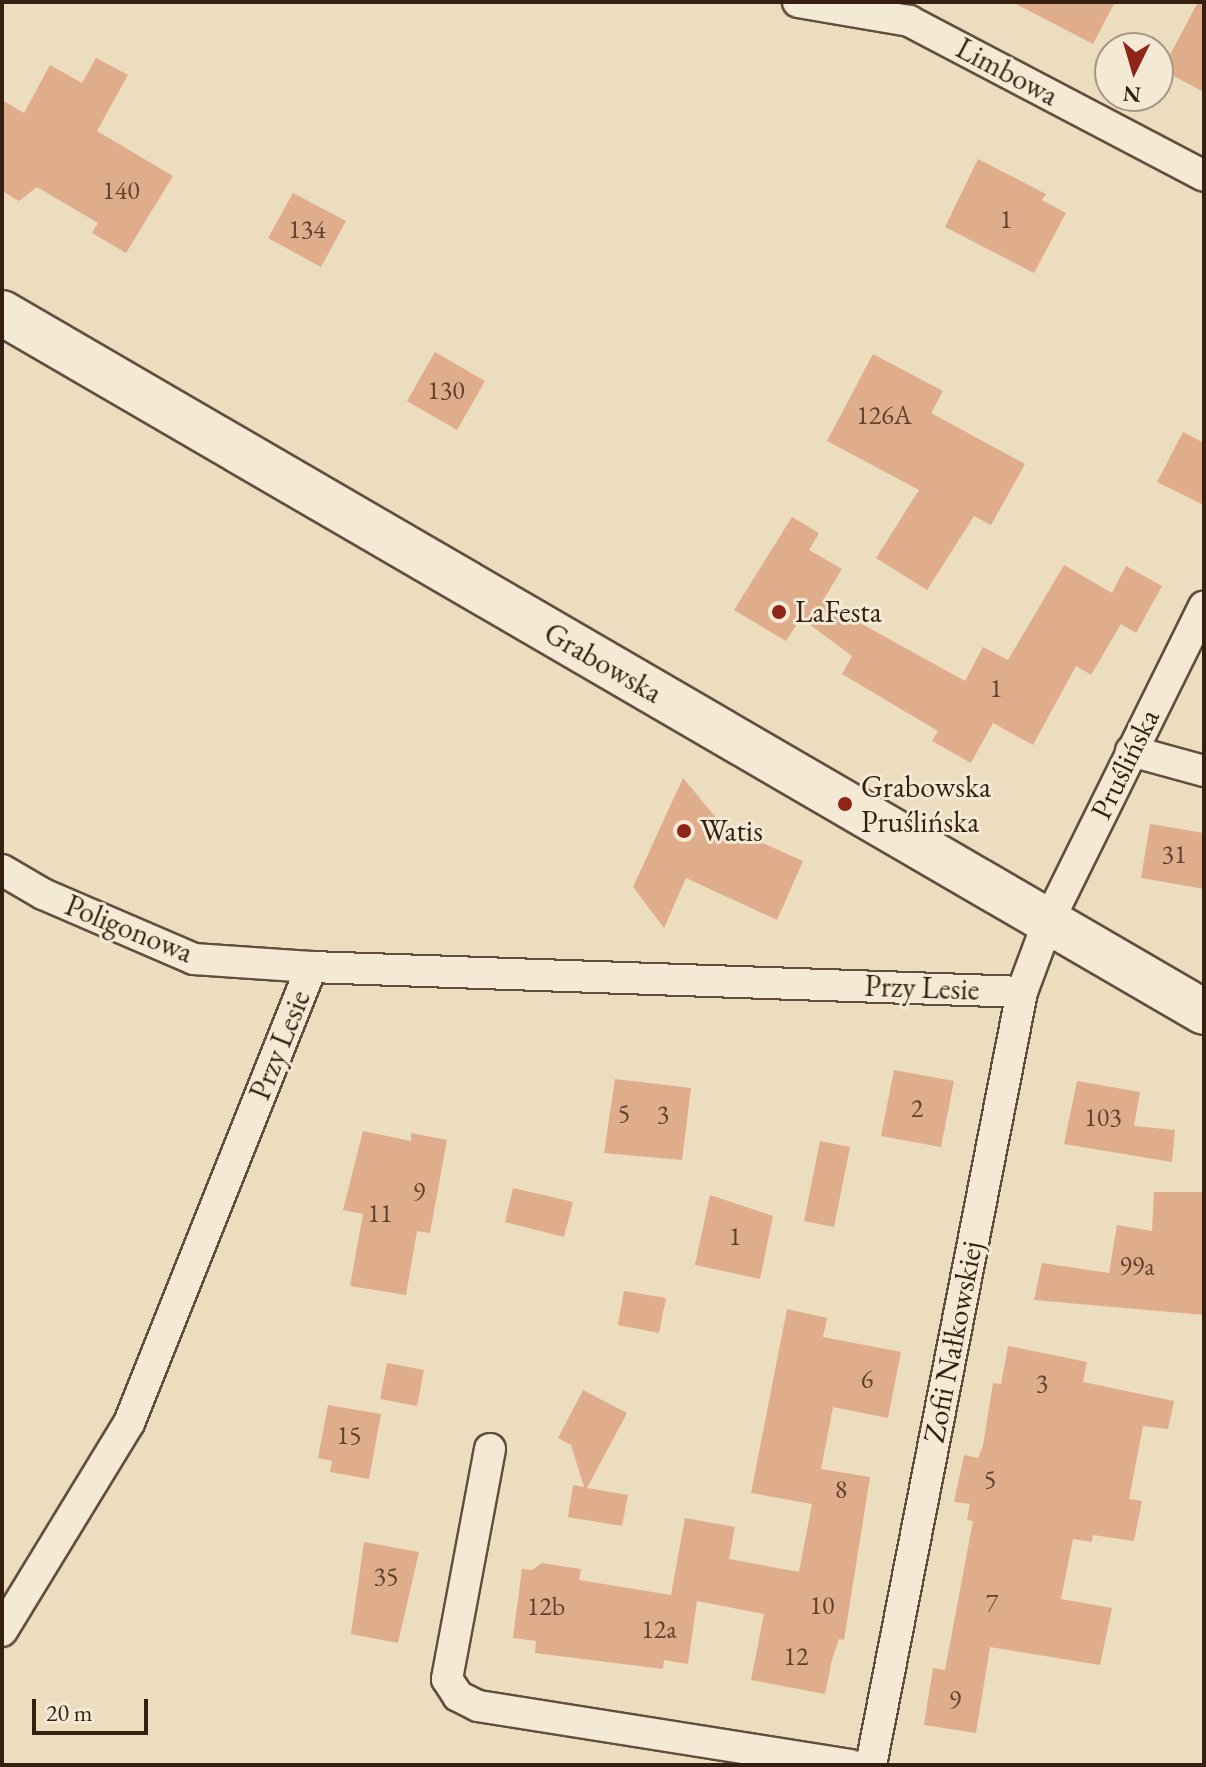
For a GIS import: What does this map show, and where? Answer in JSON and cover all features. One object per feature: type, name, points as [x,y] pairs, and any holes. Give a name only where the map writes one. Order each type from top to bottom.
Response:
[{"type":"street","name":"Limbowa","points":[[798,2],[909,21],[1204,176]]},
{"type":"street","name":"Grabowska","points":[[2,313],[1204,1012]]},
{"type":"street","name":"Pruślińska","points":[[1048,922],[1204,606]]},
{"type":"street","points":[[1131,751],[1204,771]]},
{"type":"street","name":"Poligonowa","points":[[2,870],[43,894],[194,959],[311,967]]},
{"type":"street","name":"Zofii Nałkowskiej","points":[[871,1765],[1022,992],[1048,922]]},
{"type":"street","name":"Przy Lesie","points":[[2,1631],[129,1423],[311,967],[1022,992]]},
{"type":"street","points":[[490,1449],[447,1679],[458,1696],[478,1706],[850,1765]]},
{"type":"building","points":[[1012,2],[1115,2],[1099,32],[1094,32],[1093,44]]},
{"type":"building","points":[[1198,2],[1204,2],[1204,92],[1174,76],[1174,47]]},
{"type":"building","points":[[96,58],[128,75],[97,131],[173,176],[126,253],[92,233],[98,223],[37,187],[19,201],[2,191],[2,100],[24,113],[50,65],[82,83]]},
{"type":"building","points":[[978,159],[1046,194],[1042,200],[1066,213],[1034,273],[945,227]]},
{"type":"building","points":[[293,193],[346,221],[321,267],[268,238]]},
{"type":"building","points":[[435,352],[485,381],[457,430],[407,401]]},
{"type":"building","points":[[873,354],[943,391],[931,413],[1025,464],[991,525],[974,516],[927,590],[876,558],[919,490],[827,441]]},
{"type":"building","points":[[1183,432],[1204,443],[1204,505],[1157,482]]},
{"type":"building","points":[[792,517],[819,533],[809,550],[842,569],[822,602],[965,681],[983,647],[1008,660],[1064,565],[1112,593],[1126,566],[1162,586],[1136,633],[1121,624],[1091,675],[1076,666],[1033,745],[993,723],[971,763],[932,741],[938,731],[842,674],[852,656],[801,618],[786,641],[734,610]]},
{"type":"building","points":[[683,778],[722,825],[803,861],[777,920],[686,878],[664,928],[633,887]]},
{"type":"building","points":[[1150,824],[1204,833],[1204,889],[1141,878]]},
{"type":"building","points":[[894,1070],[954,1081],[941,1147],[881,1136]]},
{"type":"building","points":[[615,1079],[691,1088],[682,1160],[604,1153]]},
{"type":"building","points":[[1077,1081],[1140,1092],[1134,1126],[1175,1130],[1172,1162],[1064,1144]]},
{"type":"building","points":[[363,1131],[411,1141],[411,1133],[447,1140],[430,1233],[417,1231],[406,1295],[350,1286],[363,1214],[343,1210]]},
{"type":"building","points":[[820,1141],[850,1147],[834,1227],[804,1221]]},
{"type":"building","points":[[513,1188],[573,1202],[564,1237],[505,1222]]},
{"type":"building","points":[[1154,1192],[1202,1192],[1204,1315],[1034,1300],[1042,1263],[1109,1273],[1117,1225],[1152,1231]]},
{"type":"building","points":[[710,1195],[773,1216],[760,1279],[695,1265]]},
{"type":"building","points":[[624,1291],[666,1298],[659,1333],[618,1325]]},
{"type":"building","points":[[787,1309],[827,1318],[823,1337],[901,1352],[888,1418],[833,1407],[821,1469],[870,1477],[844,1640],[839,1639],[825,1694],[751,1680],[764,1614],[697,1601],[688,1664],[664,1660],[663,1669],[535,1653],[536,1641],[513,1638],[522,1569],[532,1570],[542,1563],[581,1569],[579,1580],[671,1595],[685,1518],[735,1527],[729,1559],[799,1572],[812,1504],[751,1493]]},
{"type":"building","points":[[1008,1346],[1087,1362],[1083,1382],[1174,1401],[1168,1429],[1143,1426],[1129,1499],[1142,1501],[1134,1541],[1093,1535],[1092,1542],[1073,1539],[1061,1599],[1112,1608],[1100,1665],[990,1647],[976,1733],[924,1725],[933,1668],[945,1670],[973,1521],[967,1520],[970,1504],[954,1502],[964,1455],[978,1458],[983,1446],[993,1383],[1001,1384]]},
{"type":"building","points":[[387,1363],[424,1370],[417,1406],[380,1399]]},
{"type":"building","points":[[583,1390],[627,1413],[587,1488],[628,1495],[622,1526],[568,1517],[573,1485],[584,1487],[571,1445],[558,1438]]},
{"type":"building","points":[[328,1405],[381,1414],[369,1479],[330,1472],[332,1461],[318,1458]]},
{"type":"building","points":[[364,1542],[419,1552],[398,1643],[351,1634]]},
{"type":"place","name":"LaFesta","points":[[779,612]]},
{"type":"place","name":"Grabowska Pruślińska","points":[[845,804]]},
{"type":"place","name":"Watis","points":[[684,831]]}]
